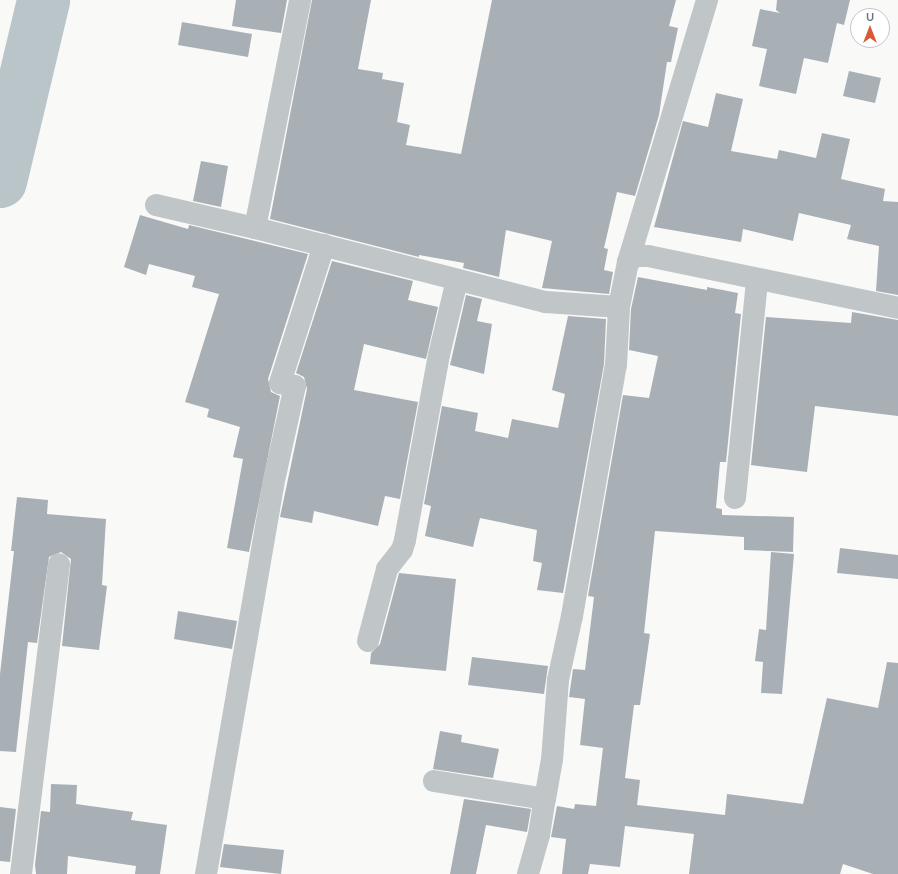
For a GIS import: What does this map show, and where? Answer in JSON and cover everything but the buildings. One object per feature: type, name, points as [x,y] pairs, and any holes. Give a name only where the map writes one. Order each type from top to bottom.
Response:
[{"type":"street","points":[[255,228],[300,0]]},
{"type":"street","points":[[528,874],[539,835],[552,760],[558,680],[572,616],[616,365],[619,306],[628,262],[707,0]]},
{"type":"street","points":[[156,205],[255,228],[546,302],[619,306]]},
{"type":"street","points":[[206,874],[273,485],[295,386],[280,383],[324,246]]},
{"type":"street","points":[[628,262],[636,256],[648,256],[757,280],[898,308]]},
{"type":"street","points":[[368,641],[386,569],[402,550],[405,540],[439,355],[457,280]]},
{"type":"street","points":[[735,498],[757,280]]},
{"type":"street","points":[[21,874],[59,564]]},
{"type":"street","points":[[434,781],[545,799]]},
{"type":"waterway","points":[[0,181],[43,0]]}]
